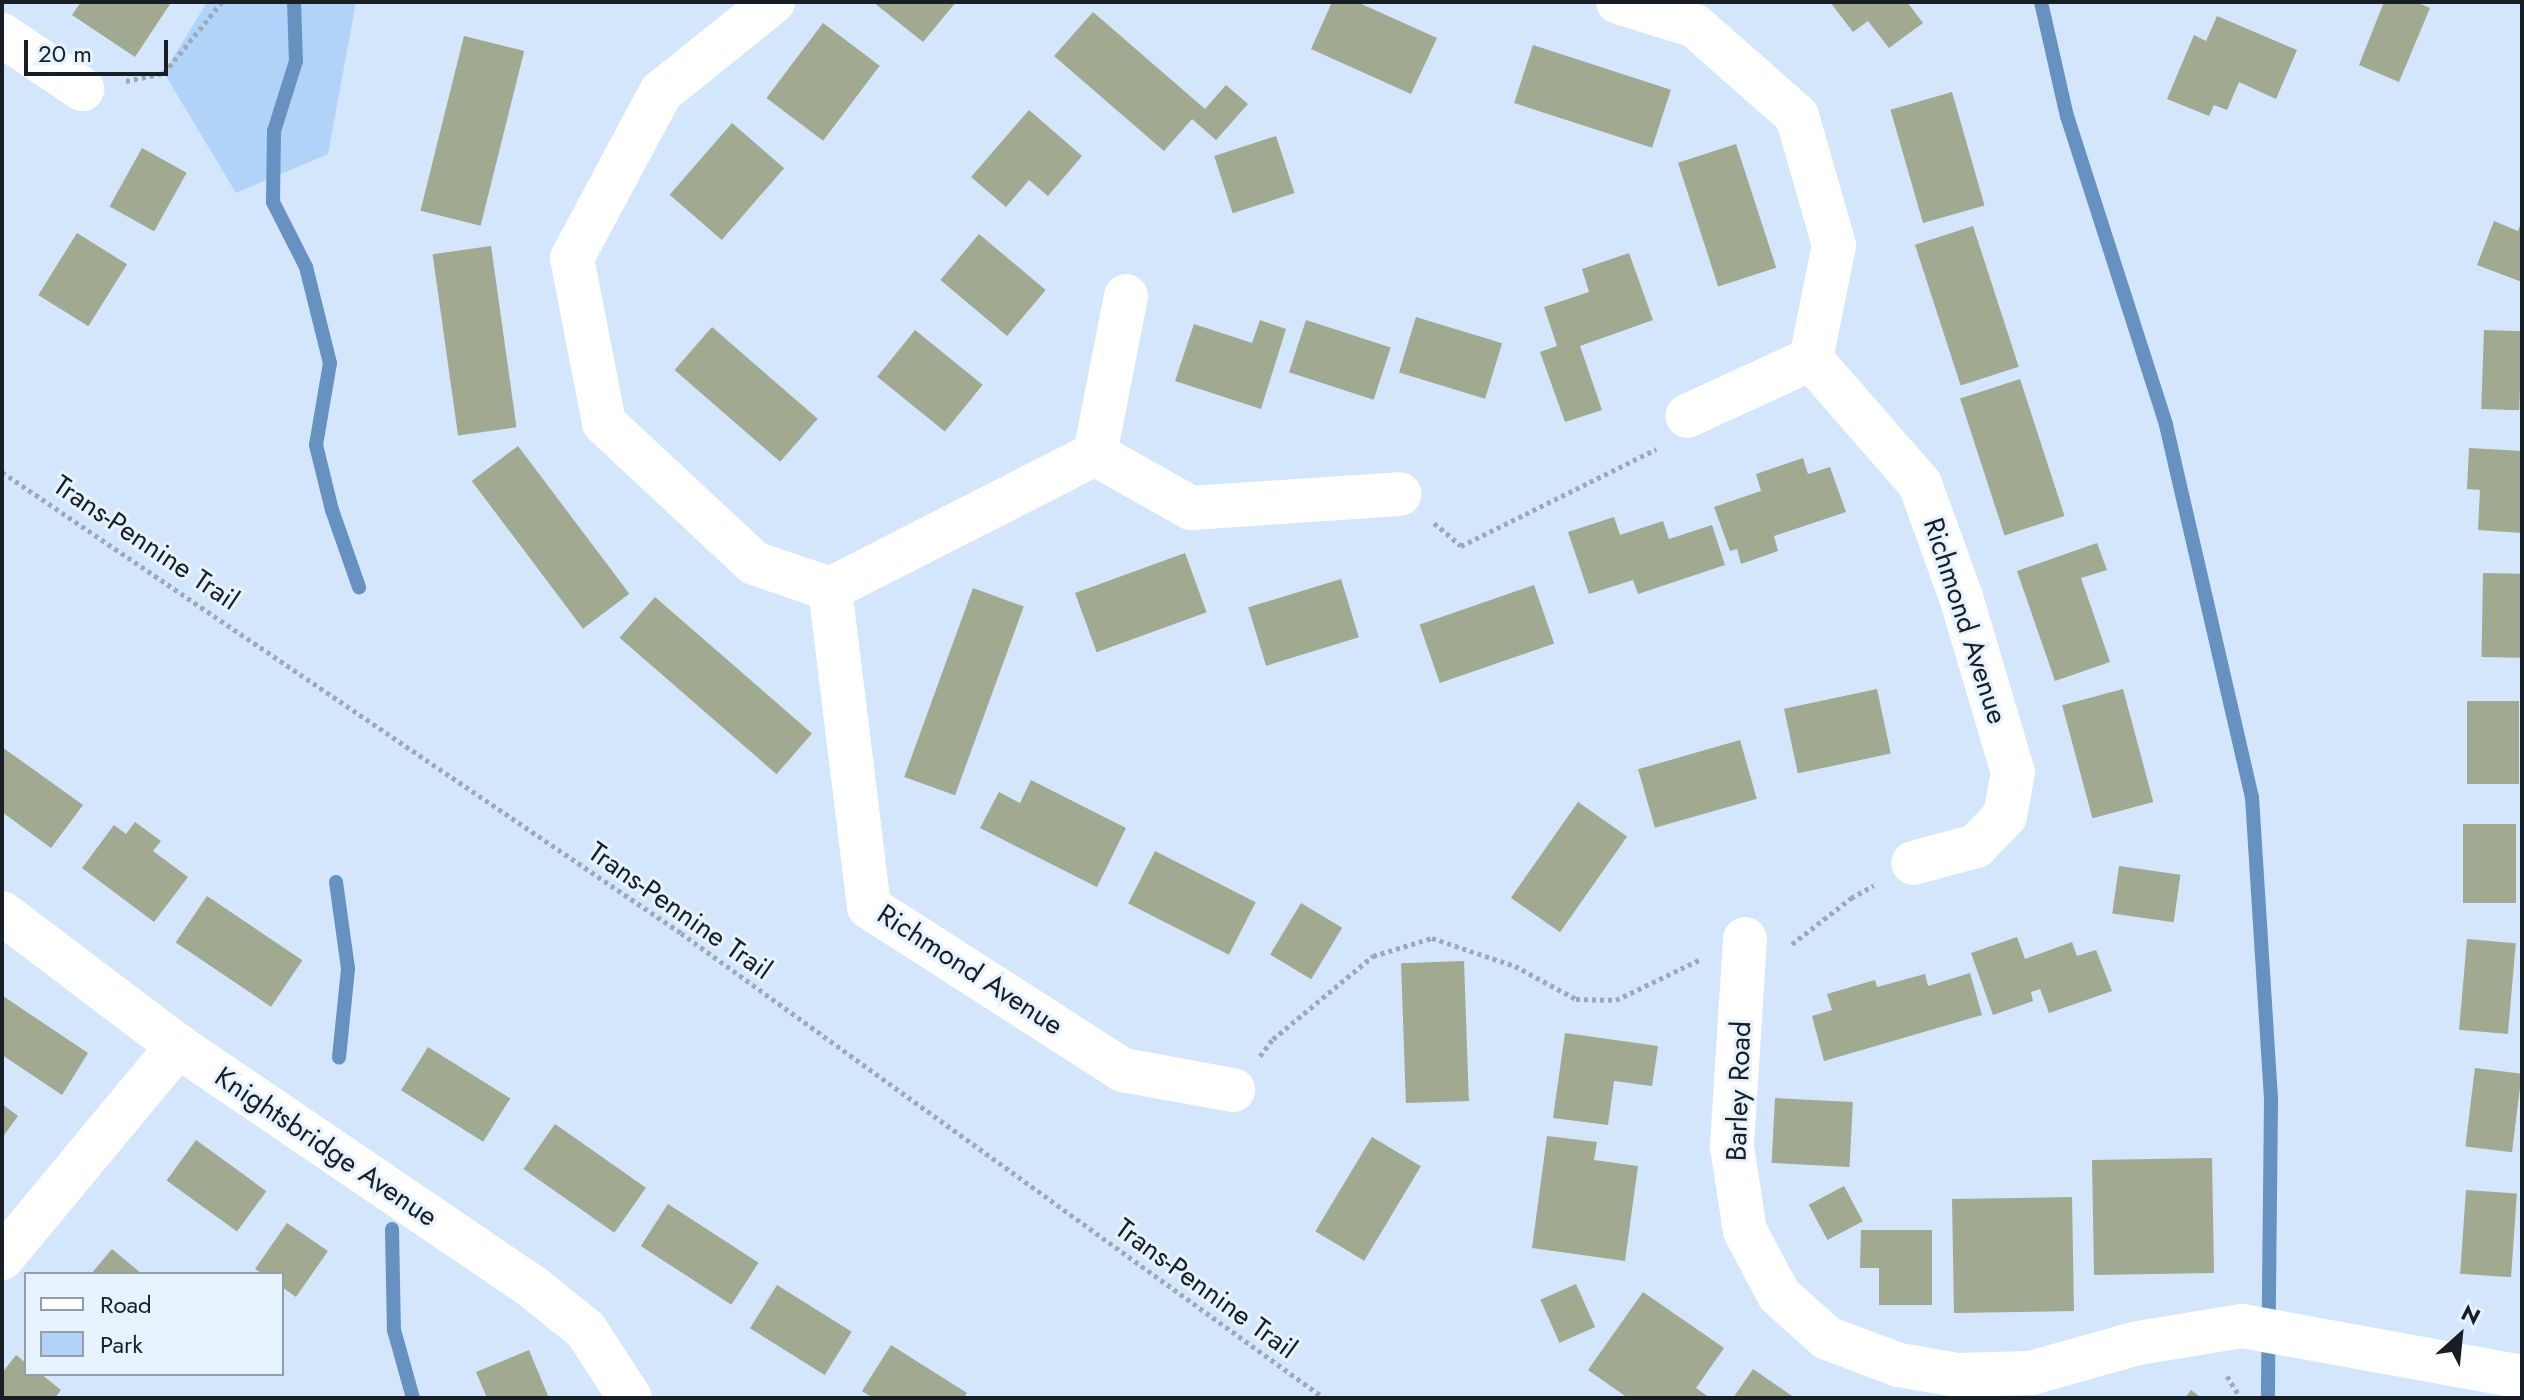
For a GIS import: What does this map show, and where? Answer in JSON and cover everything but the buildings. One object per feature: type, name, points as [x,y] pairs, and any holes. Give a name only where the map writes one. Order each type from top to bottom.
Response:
[{"type":"street","points":[[773,2],[661,92],[572,258],[604,423],[754,563],[830,589],[1095,454]]},
{"type":"street","points":[[1618,2],[1695,26],[1797,116],[1834,245],[1811,359],[1687,416]]},
{"type":"street","points":[[2,35],[82,89]]},
{"type":"street","points":[[1095,454],[1126,296]]},
{"type":"street","name":"Richmond Avenue","points":[[1811,359],[1920,484],[1961,597],[2013,772],[2005,816],[1976,846],[1913,863]]},
{"type":"street","points":[[1095,454],[1191,508],[1400,494]]},
{"type":"street","name":"Richmond Avenue","points":[[830,589],[869,907],[1123,1070],[1233,1090]]},
{"type":"street","name":"Knightsbridge Avenue","points":[[2,913],[178,1046],[535,1289],[586,1330],[630,1398]]},
{"type":"street","name":"Barley Road","points":[[1745,939],[1732,1147],[1745,1231],[1779,1295],[1827,1338],[1899,1365],[2032,1386],[2138,1343],[2242,1326],[2522,1377]]},
{"type":"street","points":[[2,1258],[178,1046]]},
{"type":"path","points":[[82,89],[164,73],[222,2]]},
{"type":"path","points":[[1400,494],[1461,546],[1654,452],[1687,416]]},
{"type":"path","name":"Trans-Pennine Trail","points":[[2,472],[681,933],[1324,1398]]},
{"type":"path","points":[[1233,1090],[1273,1039],[1373,956],[1432,938],[1515,966],[1576,999],[1616,1000],[1745,939],[1796,944],[1851,898],[1913,863]]},
{"type":"green space","points":[[207,2],[356,2],[328,154],[236,193],[164,73]]},
{"type":"waterway","points":[[294,2],[296,61],[274,131],[273,202],[306,267],[330,363],[316,445],[332,510],[359,587]]},
{"type":"waterway","points":[[2041,2],[2067,116],[2166,425],[2252,797],[2271,1100],[2268,1398]]},
{"type":"waterway","points":[[336,882],[348,969],[339,1058]]},
{"type":"waterway","points":[[392,1229],[394,1330],[413,1398]]}]
